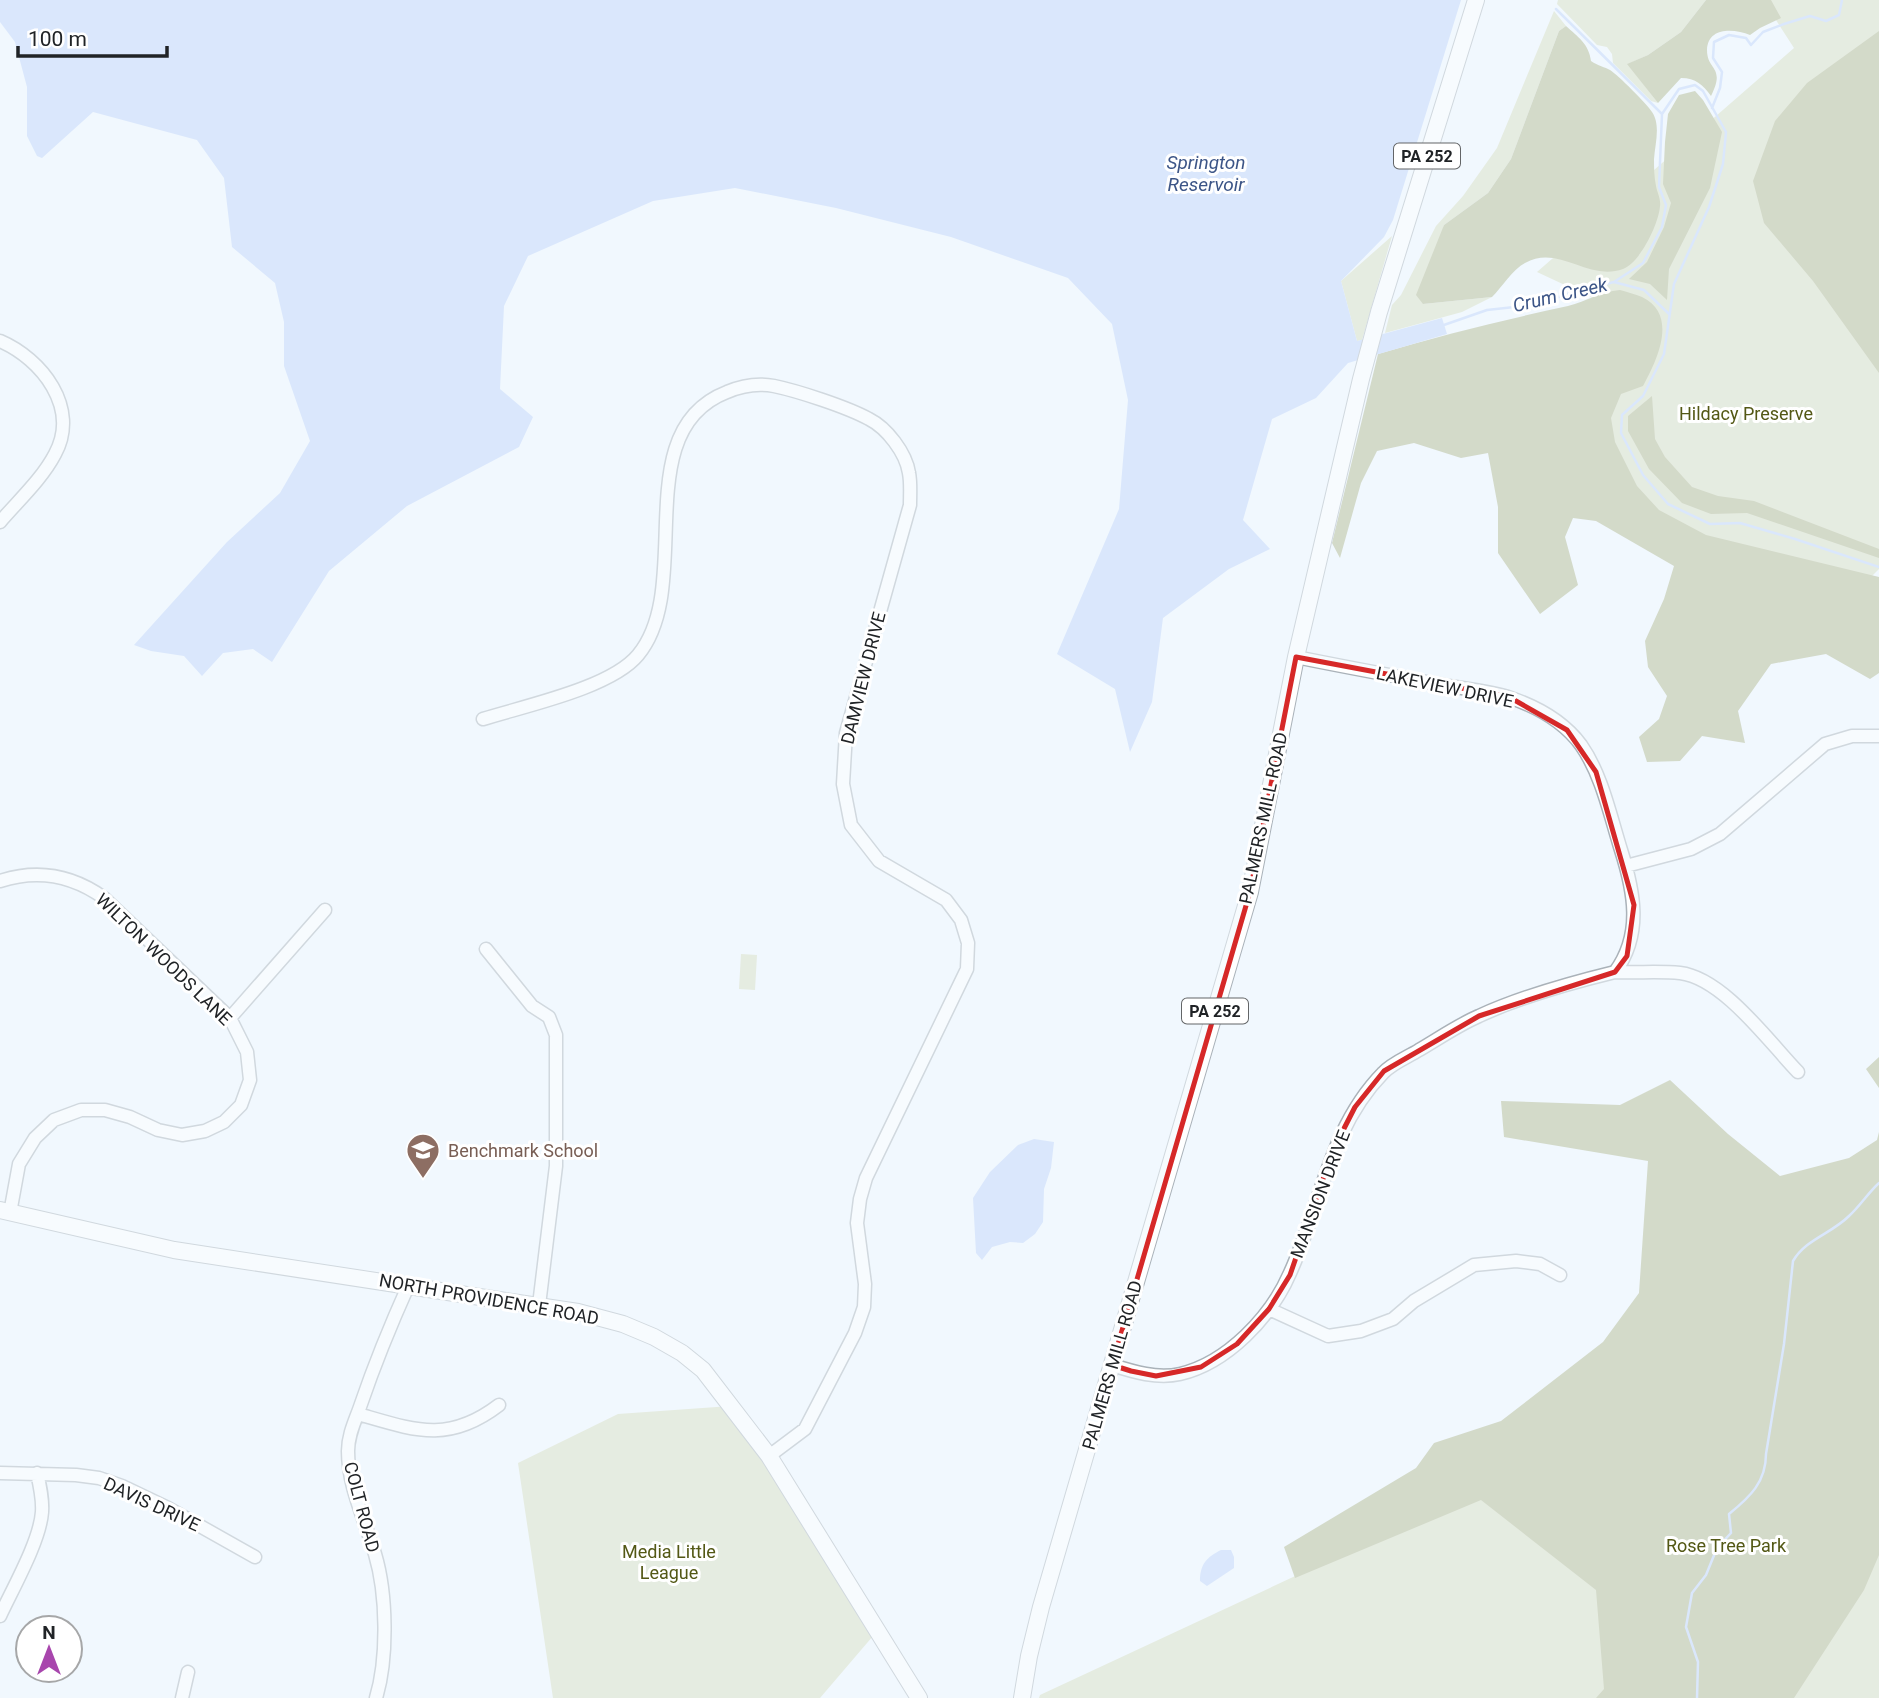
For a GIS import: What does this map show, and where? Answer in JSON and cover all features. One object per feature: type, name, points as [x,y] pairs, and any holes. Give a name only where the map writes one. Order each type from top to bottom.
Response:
[{"type":"main road","name":"PALMERS MILL ROAD","points":[[1022,1698],[1034,1633],[1250,892],[1296,657],[1361,379],[1379,312],[1476,0]]},
{"type":"main road","name":"NORTH PROVIDENCE ROAD","points":[[5,1211],[174,1250],[578,1312],[623,1324],[654,1337],[682,1353],[703,1370],[769,1455],[919,1698]]},
{"type":"street","points":[[0,341],[15,347],[34,362],[53,385],[62,409],[61,434],[56,454],[0,522]]},
{"type":"street","name":"DAMVIEW DRIVE","points":[[483,719],[580,689],[617,674],[638,655],[654,627],[662,588],[670,470],[674,450],[680,435],[704,405],[721,394],[741,386],[772,386],[877,423],[902,454],[909,472],[910,505],[846,733],[842,784],[851,825],[879,861],[946,900],[961,919],[968,943],[967,969],[863,1190],[857,1223],[865,1284],[864,1307],[855,1333],[805,1429],[769,1455]]},
{"type":"street","name":"LAKEVIEW DRIVE","points":[[1296,657],[1509,697],[1547,714],[1567,730],[1581,746],[1596,772],[1626,866],[1634,905],[1634,928],[1627,956],[1615,972]]},
{"type":"street","points":[[1626,866],[1690,849],[1720,834],[1825,744],[1853,736],[1879,736]]},
{"type":"street","name":"WILTON WOODS LANE","points":[[0,881],[34,873],[65,878],[88,886],[104,898],[230,1018],[247,1052],[250,1080],[240,1105],[224,1122],[205,1131],[182,1135],[158,1130],[130,1117],[104,1110],[81,1110],[54,1120],[35,1138],[19,1164],[5,1211]]},
{"type":"street","points":[[230,1018],[325,910]]},
{"type":"street","points":[[486,949],[532,1006],[549,1017],[556,1035],[556,1166],[540,1306]]},
{"type":"street","points":[[1615,972],[1682,973],[1706,982],[1728,997],[1798,1072]]},
{"type":"street","name":"MANSION DRIVE","points":[[1112,1365],[1156,1376],[1178,1374],[1201,1367],[1237,1344],[1269,1309],[1290,1275],[1333,1150],[1355,1107],[1384,1071],[1479,1016],[1545,992],[1615,972]]},
{"type":"street","points":[[1269,1309],[1328,1336],[1361,1331],[1393,1319],[1414,1301],[1474,1265],[1516,1261],[1540,1264],[1559,1275]]},
{"type":"street","name":"COLT ROAD","points":[[376,1698],[384,1642],[383,1598],[376,1556],[357,1503],[348,1450],[351,1433],[386,1335],[409,1284]]},
{"type":"street","points":[[358,1414],[428,1432],[453,1429],[482,1418],[499,1405]]},
{"type":"street","name":"DAVIS DRIVE","points":[[0,1473],[99,1478],[168,1508],[255,1557]]},
{"type":"street","points":[[0,1616],[37,1534],[42,1515],[42,1497],[37,1473]]},
{"type":"street","points":[[182,1698],[188,1672]]},
{"type":"highlighted area","points":[[1296,657],[1509,697],[1567,730],[1596,772],[1634,905],[1627,956],[1615,972],[1479,1016],[1384,1071],[1355,1107],[1333,1150],[1290,1275],[1269,1309],[1237,1344],[1201,1367],[1156,1376],[1131,1371],[1112,1365],[1250,892]]},
{"type":"green space","points":[[1558,0],[1706,0],[1681,32],[1648,55],[1628,64],[1658,103],[1651,101],[1613,63],[1612,54],[1607,47],[1597,45],[1557,4]]},
{"type":"green space","points":[[1706,0],[1771,0],[1781,18],[1750,35],[1723,31],[1712,37],[1707,50],[1717,79],[1711,96],[1699,83],[1681,78],[1658,103],[1627,64],[1648,55],[1681,32]]},
{"type":"green space","name":"Hildacy Preserve","points":[[1763,0],[1879,0],[1879,569],[1862,586],[1692,554],[1596,441],[1644,322],[1537,272],[1794,48]]},
{"type":"green space","points":[[1554,11],[1566,26],[1559,31],[1511,159],[1488,193],[1444,225],[1423,304],[1492,297],[1462,312],[1385,333],[1392,305],[1401,295],[1436,226],[1463,196],[1497,148]]},
{"type":"green space","points":[[1566,26],[1585,45],[1591,61],[1610,70],[1655,117],[1657,129],[1654,172],[1660,203],[1648,242],[1636,259],[1623,269],[1598,271],[1562,260],[1538,258],[1516,269],[1492,297],[1423,304],[1416,295],[1444,225],[1488,193],[1511,159],[1559,31]]},
{"type":"green space","points":[[1879,31],[1879,373],[1813,281],[1764,223],[1753,181],[1775,121],[1807,83]]},
{"type":"green space","points":[[1695,91],[1722,132],[1710,188],[1669,269],[1667,300],[1650,284],[1629,279],[1647,262],[1664,227],[1671,203],[1663,184],[1668,114],[1679,95]]},
{"type":"green space","points":[[1392,236],[1362,340],[1357,341],[1341,281]]},
{"type":"green space","points":[[1620,290],[1642,297],[1653,305],[1660,315],[1662,326],[1659,351],[1643,386],[1621,394],[1611,418],[1615,442],[1637,486],[1659,510],[1706,535],[1879,577],[1879,673],[1870,679],[1826,654],[1771,664],[1738,711],[1745,743],[1702,736],[1680,761],[1647,762],[1639,737],[1659,719],[1667,696],[1648,667],[1645,641],[1664,599],[1674,566],[1596,521],[1573,518],[1565,537],[1578,585],[1540,614],[1498,553],[1498,507],[1488,453],[1461,458],[1414,443],[1377,451],[1361,483],[1340,558],[1332,543],[1378,354],[1568,306]]},
{"type":"green space","points":[[1652,396],[1655,439],[1665,457],[1692,487],[1718,496],[1754,501],[1879,549],[1879,558],[1747,513],[1711,514],[1682,503],[1649,469],[1628,431],[1628,416]]},
{"type":"green space","points":[[741,954],[757,955],[755,990],[739,989]]},
{"type":"green space","points":[[1879,1057],[1879,1088],[1866,1069]]},
{"type":"green space","points":[[1670,1080],[1728,1134],[1780,1176],[1849,1158],[1877,1140],[1879,1132],[1879,1555],[1864,1590],[1794,1698],[1596,1698],[1604,1689],[1596,1590],[1481,1500],[1295,1578],[1284,1547],[1416,1468],[1434,1443],[1501,1421],[1603,1342],[1639,1293],[1648,1161],[1504,1137],[1501,1101],[1620,1105]]},
{"type":"green space","name":"Rose Tree Park","points":[[1879,1304],[1879,1698],[1039,1698],[1040,1695]]},
{"type":"green space","name":"Media Little League","points":[[731,1406],[873,1636],[820,1698],[553,1698],[518,1463],[618,1414]]},
{"type":"water","name":"Springton Reservoir","points":[[0,0],[1461,0],[1393,220],[1384,237],[1341,281],[1357,341],[1442,318],[1447,334],[1348,363],[1316,398],[1272,419],[1243,520],[1270,549],[1229,569],[1163,618],[1152,702],[1130,752],[1115,689],[1057,654],[1119,509],[1128,400],[1112,324],[1068,278],[951,237],[836,208],[735,188],[653,201],[528,256],[504,306],[500,389],[533,417],[519,447],[407,506],[329,571],[272,662],[253,649],[223,653],[202,676],[184,656],[151,651],[134,645],[227,542],[280,493],[310,441],[284,366],[284,322],[275,283],[232,247],[224,178],[197,140],[93,112],[42,158],[37,156],[27,136],[27,87],[15,42],[0,22]]},
{"type":"water","points":[[1034,1139],[1054,1142],[1051,1168],[1044,1189],[1043,1222],[1035,1234],[1023,1243],[1010,1242],[992,1247],[982,1260],[976,1253],[973,1198],[990,1172],[1018,1145]]},
{"type":"water","points":[[1221,1550],[1231,1550],[1234,1568],[1207,1586],[1200,1581],[1203,1566],[1208,1558]]},
{"type":"waterway","points":[[1712,108],[1720,88],[1722,72],[1713,58],[1714,42],[1729,35],[1746,38],[1751,45],[1763,32],[1784,24],[1810,16],[1826,21],[1839,15],[1842,0]]},
{"type":"waterway","points":[[1556,9],[1662,114]]},
{"type":"waterway","points":[[1614,282],[1643,263],[1662,227],[1666,205],[1659,187],[1662,114],[1679,89],[1695,85],[1703,91],[1726,132],[1723,164],[1709,207],[1674,284],[1664,354],[1643,396],[1622,415],[1621,433],[1643,475],[1668,504],[1710,524],[1740,523],[1879,567]]},
{"type":"waterway","name":"Crum Creek","points":[[1441,326],[1487,310],[1534,305],[1614,282],[1644,290],[1669,314]]},
{"type":"waterway","points":[[1697,1698],[1698,1662],[1686,1627],[1692,1593],[1706,1575],[1717,1548],[1731,1533],[1729,1514],[1750,1495],[1763,1473],[1784,1344],[1793,1261],[1805,1247],[1849,1216],[1879,1183]]},
{"type":"place","name":"Benchmark School","points":[[423,1180]]}]
